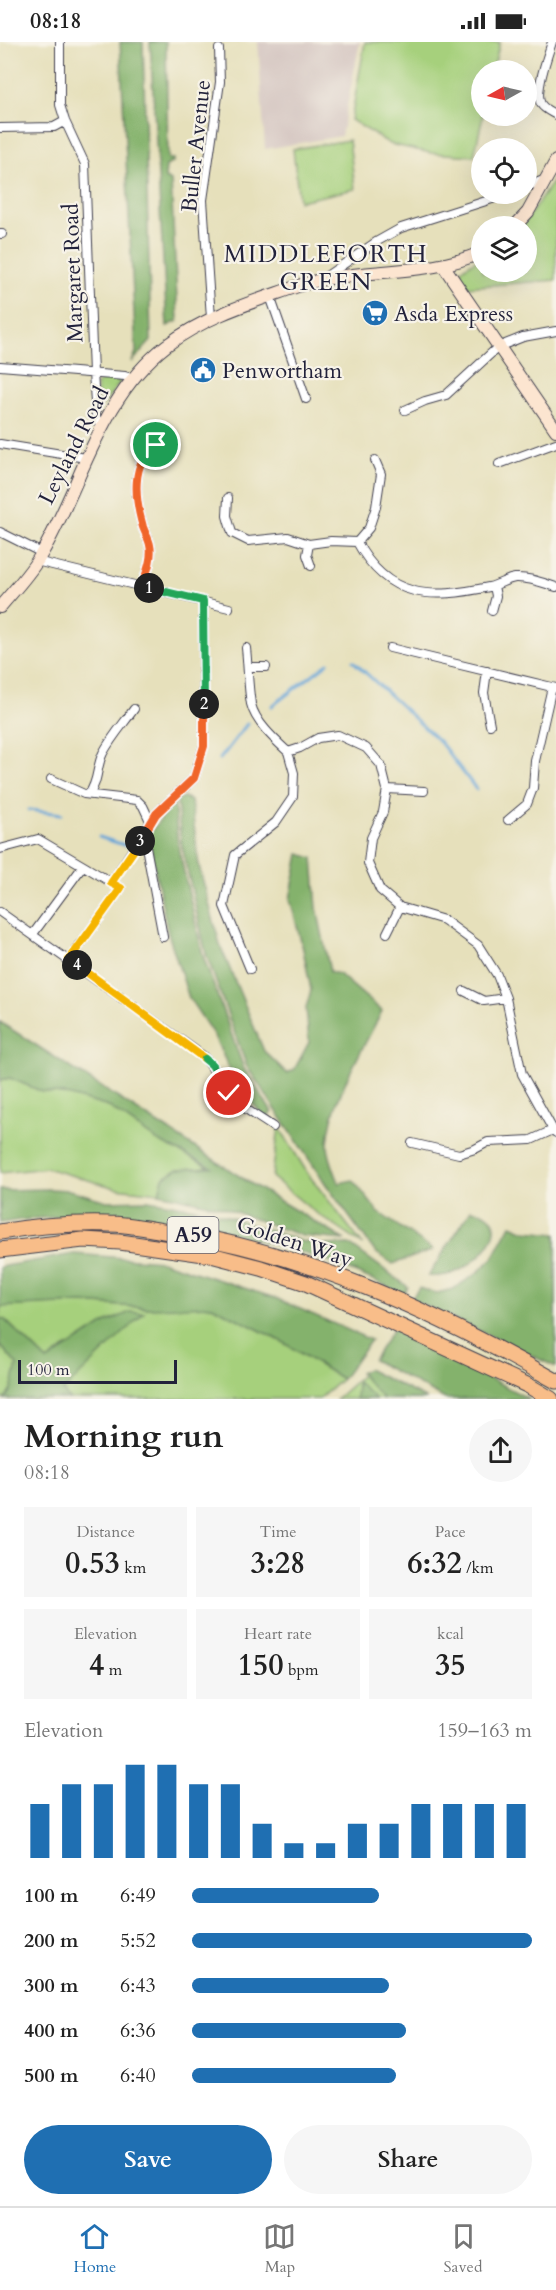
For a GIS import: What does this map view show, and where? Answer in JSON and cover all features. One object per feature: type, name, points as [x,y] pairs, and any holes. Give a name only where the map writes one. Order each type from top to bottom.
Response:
[{"type":"highway","name":"Golden Way","points":[[0,1232],[110,1224],[204,1236],[263,1251],[379,1292],[556,1381]]},
{"type":"highway","name":"Golden Way","points":[[0,1250],[83,1240],[120,1242],[211,1255],[261,1268],[306,1283],[529,1386],[551,1399]]},
{"type":"main road","points":[[524,216],[556,161]]},
{"type":"main road","name":"Leyland Road","points":[[0,607],[39,557],[101,427],[132,378],[166,346],[211,318],[322,279],[443,265],[471,256]]},
{"type":"main road","points":[[443,265],[556,430]]},
{"type":"street","name":"Margaret Road","points":[[60,42],[60,105],[64,122],[86,164],[93,373],[96,417],[101,427]]},
{"type":"street","points":[[552,42],[539,90],[539,101],[543,107],[556,115]]},
{"type":"street","name":"Buller Avenue","points":[[211,318],[203,200],[220,82],[219,49]]},
{"type":"street","points":[[0,128],[54,126],[64,122]]},
{"type":"street","points":[[537,183],[547,179]]},
{"type":"street","points":[[322,279],[401,228],[477,204]]},
{"type":"street","points":[[270,296],[306,399]]},
{"type":"street","points":[[405,410],[424,401],[446,395],[498,347],[523,337],[556,331]]},
{"type":"street","points":[[0,366],[132,378]]},
{"type":"street","points":[[498,464],[556,443]]},
{"type":"street","points":[[0,444],[86,458]]},
{"type":"street","points":[[142,586],[150,561],[150,545],[138,508],[137,479],[139,463],[146,452],[156,445]]},
{"type":"street","points":[[357,542],[369,528],[376,507],[381,474],[375,460]]},
{"type":"street","points":[[228,498],[227,516],[232,533],[248,542],[288,537],[309,544],[332,541],[357,542]]},
{"type":"street","points":[[0,532],[39,557],[229,608]]},
{"type":"street","points":[[357,542],[376,570],[405,590],[435,594],[466,592],[494,586],[515,578],[536,580],[556,587]]},
{"type":"street","points":[[309,544],[307,555],[311,566]]},
{"type":"street","points":[[492,611],[496,596],[494,586]]},
{"type":"street","points":[[111,883],[144,836],[156,814],[194,778],[204,746],[203,601]]},
{"type":"street","points":[[246,648],[252,706],[265,727],[288,752],[294,773],[293,797],[276,822],[235,855],[224,906],[250,969]]},
{"type":"street","points":[[390,648],[554,688],[542,727],[535,761],[533,788],[527,804],[508,820]]},
{"type":"street","points":[[249,667],[266,667]]},
{"type":"street","points":[[487,672],[484,693],[490,725]]},
{"type":"street","points":[[89,794],[98,779],[100,760],[104,752],[134,709]]},
{"type":"street","points":[[288,752],[318,738],[338,735],[366,748],[381,765],[387,789],[383,812],[371,838],[368,863],[380,890],[400,907],[444,920],[478,945],[497,975],[506,998],[522,1074],[554,1132],[531,1140],[488,1142],[476,1149],[459,1154],[412,1143]]},
{"type":"street","points":[[51,779],[77,792],[137,800],[143,806],[151,823]]},
{"type":"street","points":[[387,789],[424,791]]},
{"type":"street","points":[[144,836],[163,937]]},
{"type":"street","points":[[0,849],[38,839],[121,888],[69,960]]},
{"type":"street","points":[[33,934],[83,866]]},
{"type":"street","points":[[387,933],[400,907]]},
{"type":"street","points":[[0,912],[202,1055],[212,1065],[236,1101],[273,1127]]},
{"type":"street","points":[[464,992],[484,1001],[506,998]]},
{"type":"shaded area","points":[[258,42],[360,42],[341,136],[265,149]]},
{"type":"green space","points":[[120,42],[143,42],[151,341],[132,362],[136,352]]},
{"type":"green space","points":[[150,42],[166,42],[168,159],[173,159],[173,162],[166,166],[165,178],[171,181],[178,321],[167,326]]},
{"type":"green space","points":[[365,42],[500,42],[496,60],[471,60],[471,126],[481,126],[478,138],[471,138],[471,156],[431,153],[390,144],[351,120]]},
{"type":"green space","points":[[349,140],[355,189],[299,201],[293,149]]},
{"type":"green space","points":[[556,177],[556,280],[537,281],[537,216],[529,216]]},
{"type":"green space","points":[[471,263],[471,282],[530,282],[466,287],[459,275],[463,268]]},
{"type":"green space","points":[[103,379],[121,381],[103,405],[100,405],[96,385]]},
{"type":"green space","points":[[184,797],[191,801],[199,866],[220,945],[264,1051],[287,1073],[294,1070],[309,1042],[306,1008],[311,990],[290,899],[299,854],[313,858],[317,908],[330,972],[339,974],[382,1011],[341,1092],[330,1126],[328,1148],[330,1158],[339,1183],[353,1180],[378,1212],[433,1250],[393,1264],[375,1252],[327,1186],[247,1067],[206,954],[181,842],[177,800]]},
{"type":"green space","points":[[174,802],[178,845],[203,956],[244,1069],[272,1112],[265,1118],[237,1085],[213,1034],[189,998],[168,933],[148,835]]},
{"type":"green space","points":[[0,1022],[250,1183],[345,1240],[302,1236],[222,1207],[159,1193],[163,1178],[177,1169],[211,1167],[158,1141],[109,1107],[63,1094],[43,1092],[10,1078],[0,1080]]},
{"type":"green space","points":[[10,1078],[43,1092],[63,1094],[109,1107],[158,1141],[212,1168],[163,1178],[159,1193],[116,1188],[46,1168],[0,1173],[0,1080]]},
{"type":"green space","points":[[279,1127],[308,1174],[363,1245],[312,1210],[272,1177]]},
{"type":"green space","points":[[0,1190],[69,1190],[107,1201],[148,1200],[212,1211],[301,1241],[323,1245],[349,1244],[408,1287],[403,1294],[358,1273],[309,1255],[206,1228],[101,1217],[49,1217],[0,1223]]},
{"type":"green space","points":[[471,1210],[489,1216],[494,1223],[495,1232],[492,1240],[479,1256],[463,1269],[445,1275],[428,1276]]},
{"type":"green space","points":[[511,1225],[525,1231],[556,1234],[556,1367],[411,1299],[419,1288],[437,1293],[453,1289],[477,1273],[493,1258]]},
{"type":"green space","points":[[74,1254],[161,1261],[275,1298],[371,1340],[342,1379],[281,1341],[212,1306],[150,1308],[82,1303],[0,1307],[0,1267]]},
{"type":"green space","points":[[175,1283],[212,1306],[281,1341],[342,1379],[319,1399],[69,1399],[63,1391],[143,1313],[65,1348],[47,1361],[5,1320],[0,1318],[0,1307],[5,1306],[82,1303],[150,1308]]},
{"type":"green space","points":[[130,1312],[144,1313],[63,1391],[69,1399],[5,1399],[11,1390],[17,1365],[0,1345],[0,1318],[5,1320],[47,1361],[105,1323]]},
{"type":"green space","points":[[394,1328],[529,1399],[445,1399],[373,1360]]},
{"type":"green space","points":[[0,1345],[17,1365],[11,1391],[5,1399],[0,1399]]},
{"type":"green space","points":[[367,1369],[427,1399],[383,1399],[360,1373]]},
{"type":"green space","points":[[368,1370],[417,1399],[336,1399]]},
{"type":"green space","points":[[357,1382],[376,1399],[356,1399]]},
{"type":"waterway","points":[[353,661],[440,742],[476,789]]},
{"type":"waterway","points":[[272,706],[328,663]]},
{"type":"waterway","points":[[220,759],[247,724]]},
{"type":"waterway","points":[[29,810],[62,814]]},
{"type":"waterway","points":[[99,837],[127,846]]},
{"type":"place","name":"Asda Express","points":[[375,313]]},
{"type":"place","name":"Penwortham","points":[[203,370]]},
{"type":"district","name":"MIDDLEFORTH GREEN","points":[[326,268]]},
{"type":"route","points":[[156,445],[146,452],[139,463],[137,479],[138,508],[150,545],[150,561],[142,586],[203,601],[204,746],[194,778],[156,814],[144,836],[111,883],[121,888],[69,960],[202,1055],[212,1065],[229,1093]]}]
